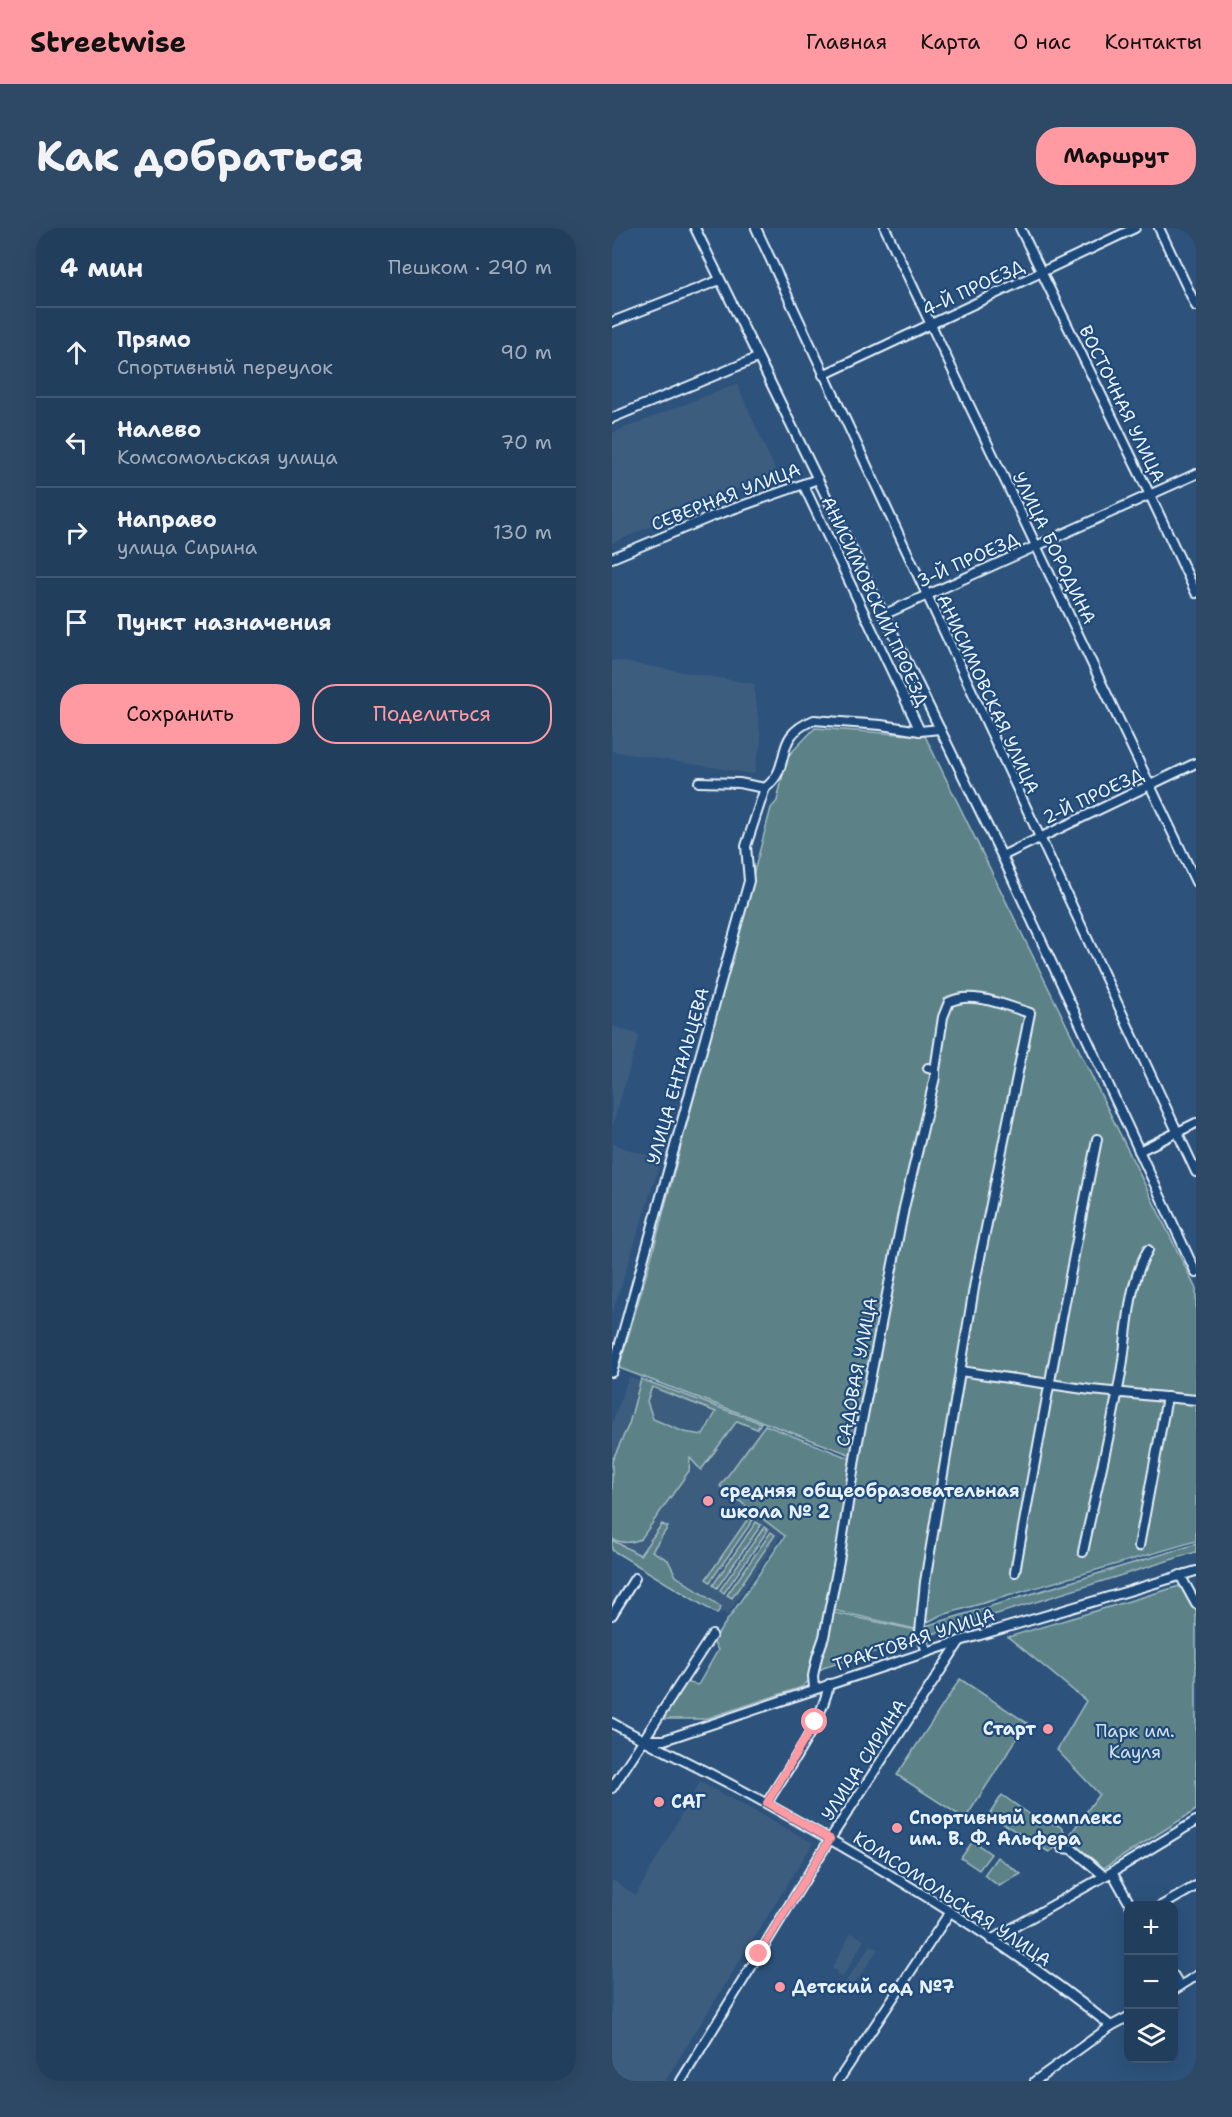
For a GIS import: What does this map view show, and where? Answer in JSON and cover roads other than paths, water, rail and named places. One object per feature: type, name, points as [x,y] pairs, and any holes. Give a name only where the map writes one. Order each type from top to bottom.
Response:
[{"type":"street","points":[[695,228],[1002,856],[1196,1273]]},
{"type":"street","name":"АНИСИМОВСКАЯ УЛИЦА","points":[[756,228],[1196,1172]]},
{"type":"street","name":"УЛИЦА БОРОДИНА","points":[[885,228],[1035,546],[1152,785],[1196,882]]},
{"type":"street","name":"ВОСТОЧНАЯ УЛИЦА","points":[[1020,228],[1196,593]]},
{"type":"street","name":"4-Й ПРОЕЗД","points":[[823,375],[1136,228]]},
{"type":"street","points":[[1159,228],[1196,306]]},
{"type":"street","points":[[612,322],[720,280]]},
{"type":"street","points":[[612,418],[757,358]]},
{"type":"street","name":"3-Й ПРОЕЗД","points":[[883,615],[1196,474]]},
{"type":"street","name":"СЕВЕРНАЯ УЛИЦА","points":[[612,558],[713,516],[818,479]]},
{"type":"street","name":"АНИСИМОВСКИЙ ПРОЕЗД","points":[[803,484],[920,731]]},
{"type":"street","name":"УЛИЦА ЕНТАЛЬЦЕВА","points":[[612,1372],[749,881],[746,846],[765,788],[776,780],[784,748],[789,738],[814,720],[881,725],[920,731],[940,729]]},
{"type":"street","name":"2-Й ПРОЕЗД","points":[[1002,856],[1196,763]]},
{"type":"street","points":[[699,782],[739,783],[765,788]]},
{"type":"street","name":"САДОВАЯ УЛИЦА","points":[[814,1688],[813,1676],[824,1637],[839,1561],[857,1446],[931,1069],[949,1002],[959,997],[985,1000],[1030,1013],[977,1272],[960,1371]]},
{"type":"street","points":[[1139,1151],[1196,1123]]},
{"type":"street","points":[[1014,1572],[1097,1139]]},
{"type":"street","points":[[1083,1552],[1122,1365],[1125,1329],[1141,1262],[1148,1250]]},
{"type":"street","points":[[927,1652],[920,1632],[925,1582],[960,1371],[1050,1384],[1196,1400]]},
{"type":"street","points":[[1139,1546],[1167,1397]]},
{"type":"street","name":"ТРАКТОВАЯ УЛИЦА","points":[[643,1740],[664,1740],[960,1641],[1196,1571]]},
{"type":"street","points":[[1179,1575],[1196,1604]]},
{"type":"street","points":[[612,1614],[635,1578]]},
{"type":"street","points":[[612,1788],[712,1635]]},
{"type":"street","name":"УЛИЦА СИРИНА","points":[[681,2081],[830,1839],[960,1641]]},
{"type":"street","points":[[767,1803],[815,1722],[829,1683]]},
{"type":"street","name":"КОМСОМОЛЬСКАЯ УЛИЦА","points":[[612,1723],[767,1803],[830,1839],[950,1912],[1068,1992],[1111,2026]]},
{"type":"street","points":[[991,1940],[1196,1821]]},
{"type":"street","points":[[1062,1848],[1072,1849],[1108,1874],[1128,1901]]},
{"type":"street","points":[[1168,1901],[1196,1886]]},
{"type":"street","points":[[837,2081],[950,1912]]},
{"type":"street","points":[[1178,1987],[1196,1976]]},
{"type":"street","points":[[1035,2081],[1124,2019]]},
{"type":"place","name":"средняя общеобразовательная школа № 2","points":[[708,1501]]},
{"type":"place","name":"Старт","points":[[1048,1729]]},
{"type":"place","name":"САГ","points":[[659,1802]]},
{"type":"place","name":"Спортивный комплекс им. В. Ф. Альфера","points":[[897,1828]]},
{"type":"place","name":"Детский сад №7","points":[[780,1987]]},
{"type":"park label","name":"Парк им. Кауля","points":[[1135,1741]]}]
